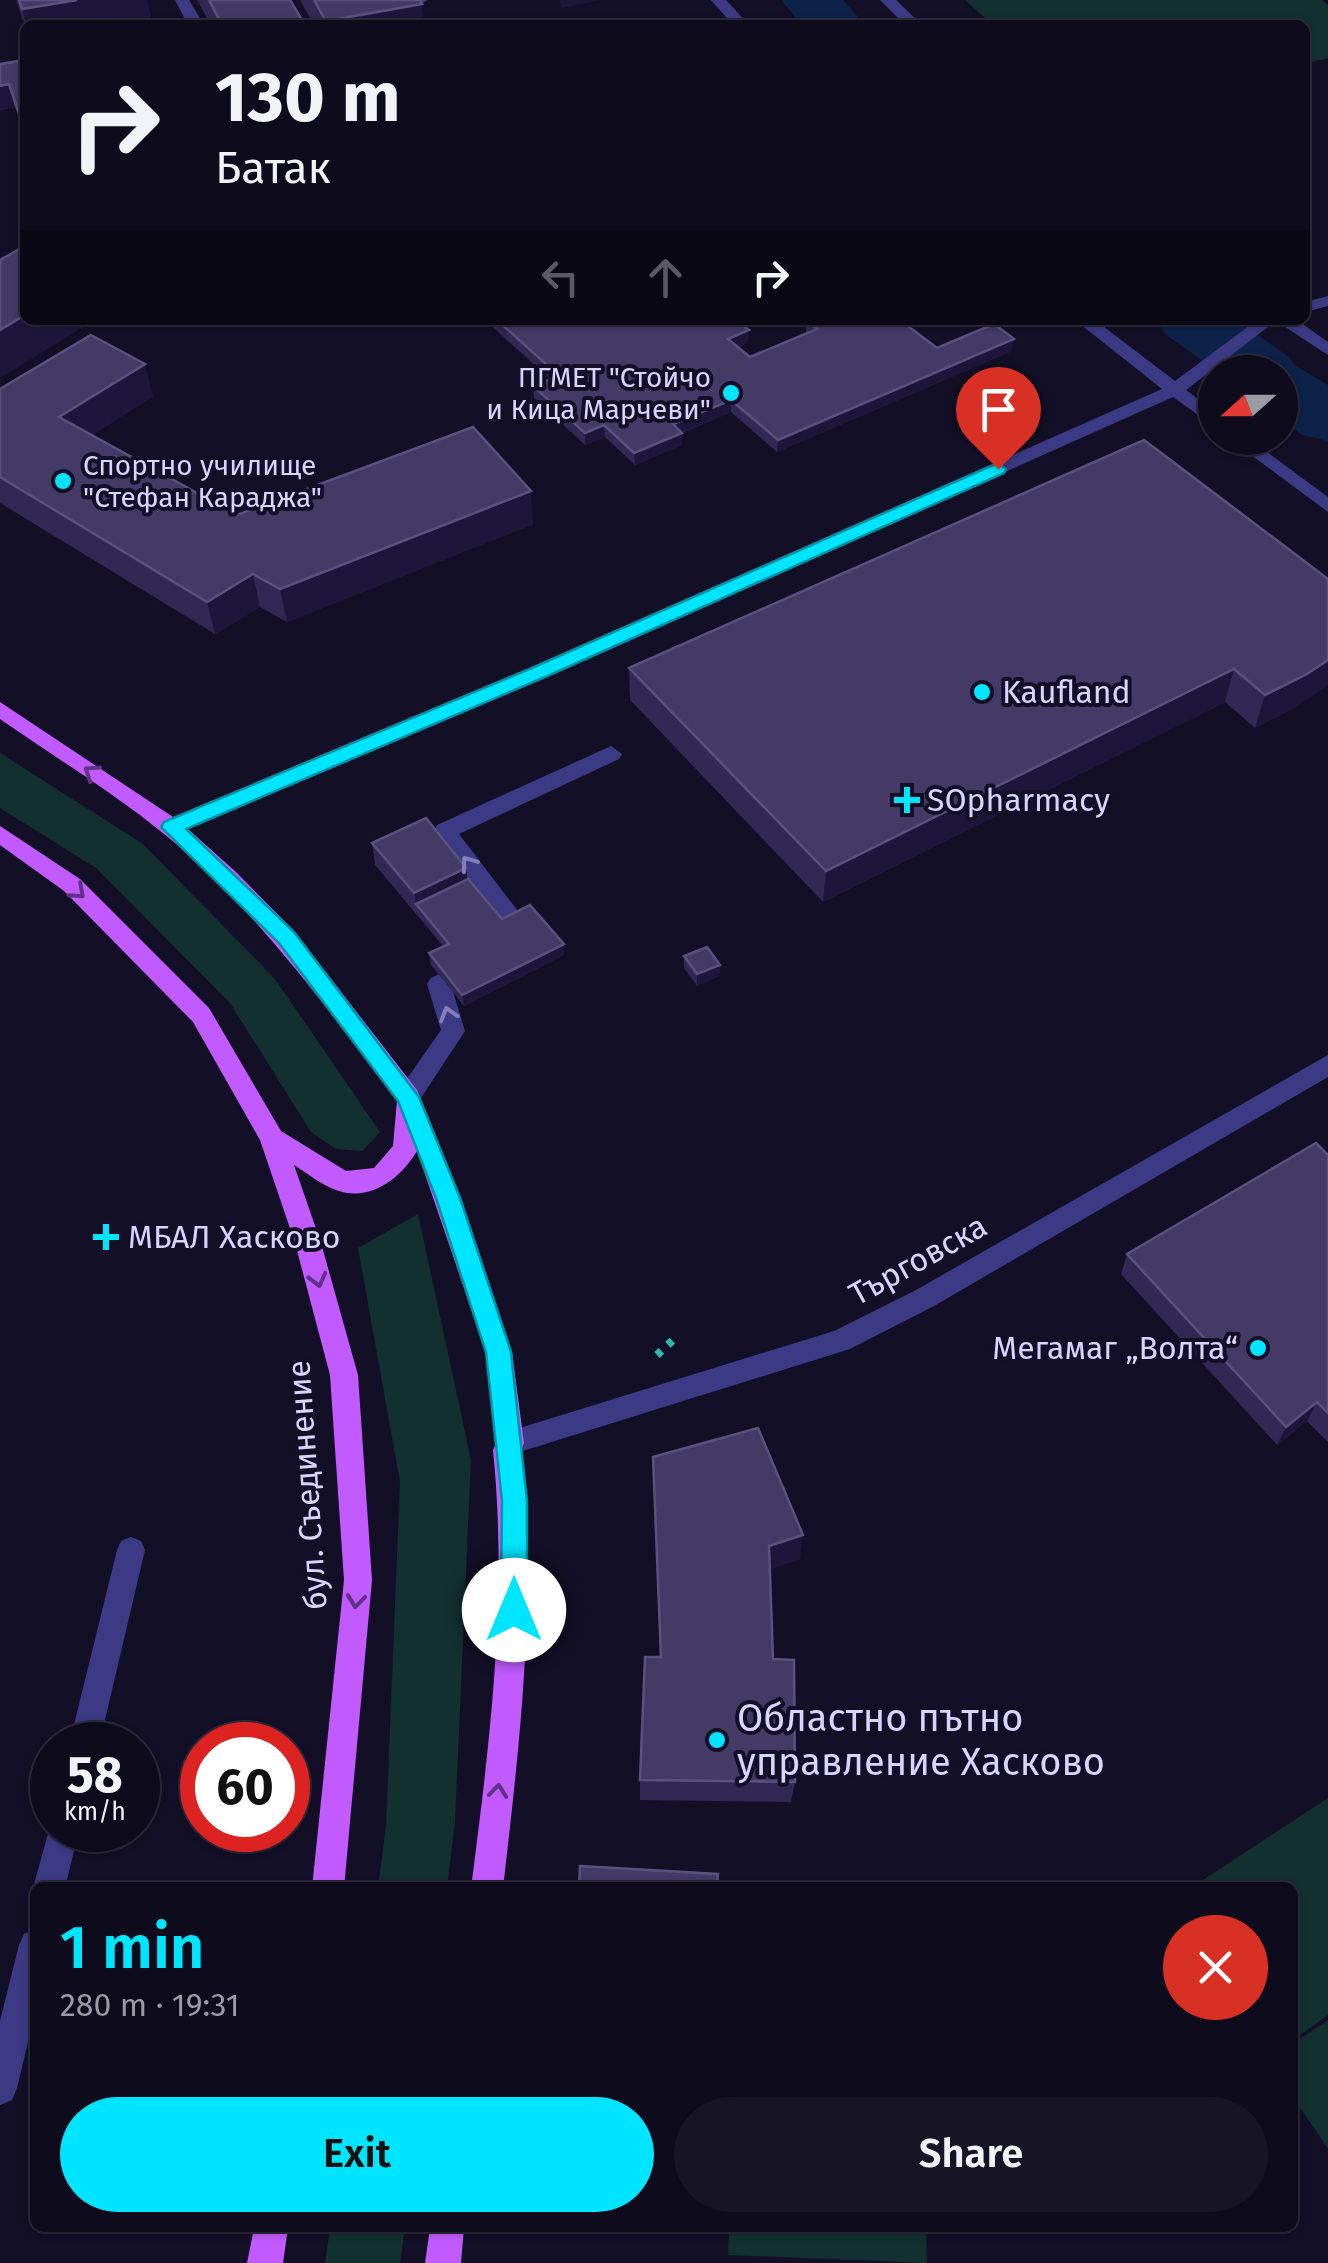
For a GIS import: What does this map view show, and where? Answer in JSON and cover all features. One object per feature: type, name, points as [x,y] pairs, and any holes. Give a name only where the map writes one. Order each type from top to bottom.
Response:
[{"type":"main road","points":[[0,710],[171,827],[286,938],[408,1097],[448,1198],[498,1352],[510,1443],[507,1450],[514,1501],[514,1647],[488,1882]]},
{"type":"main road","name":"бул. Съединение","points":[[0,834],[72,885],[201,1014],[272,1138],[308,1242],[344,1375],[358,1580],[329,1882]]},
{"type":"main road","points":[[272,1138],[342,1182],[381,1178],[405,1149],[408,1097]]},
{"type":"main road","points":[[265,2263],[270,2232]]},
{"type":"main road","points":[[443,2263],[447,2232]]},
{"type":"street","points":[[718,0],[736,20]]},
{"type":"street","points":[[887,0],[909,20]]},
{"type":"street","points":[[1090,325],[1198,408]]},
{"type":"street","points":[[171,827],[538,672],[1174,390],[1261,325]]},
{"type":"street","points":[[1292,325],[1328,350]]},
{"type":"street","points":[[1260,455],[1328,506]]},
{"type":"street","points":[[408,1097],[453,1032],[439,984],[528,940],[445,831],[611,754]]},
{"type":"street","name":"Търговска","points":[[510,1443],[841,1342],[925,1298],[1328,1065]]},
{"type":"street","points":[[90,1722],[131,1550]]},
{"type":"street","points":[[50,1882],[58,1852]]},
{"type":"street","points":[[0,2088],[30,1965]]},
{"type":"green space","points":[[965,0],[1322,0],[1328,5],[1328,58],[1310,63],[1310,20],[987,20]]},
{"type":"green space","points":[[0,753],[143,844],[275,979],[380,1132],[362,1151],[336,1149],[311,1132],[230,1003],[96,868],[0,808]]},
{"type":"green space","points":[[418,1214],[471,1460],[455,1822],[448,1882],[379,1882],[386,1826],[400,1482],[358,1248]]},
{"type":"green space","points":[[1328,1798],[1328,2015],[1298,2036],[1298,1882],[1200,1882]]},
{"type":"green space","points":[[1328,2020],[1328,2149],[1298,2104],[1298,2040]]},
{"type":"green space","points":[[329,2232],[404,2232],[400,2263],[325,2263]]},
{"type":"green space","points":[[729,2232],[926,2232],[927,2263],[728,2255]]},
{"type":"building","points":[[19,0],[77,0],[22,9]]},
{"type":"building","points":[[209,0],[290,0],[302,20],[219,20]]},
{"type":"building","points":[[314,0],[420,0],[422,4],[332,20],[325,20]]},
{"type":"building","points":[[20,61],[20,111],[9,84],[0,86],[0,64]]},
{"type":"building","points":[[20,249],[20,318],[0,330],[0,260]]},
{"type":"building","name":"ПГМЕТ \"Стойчо и Кица Марчеви\"","points":[[503,325],[742,325],[749,330],[728,339],[750,357],[817,329],[812,325],[907,325],[937,348],[992,325],[1014,339],[778,440],[731,400],[673,424],[682,433],[634,453],[604,425],[585,433],[533,386],[559,376]]},
{"type":"building","name":"Спортно училище \"Стефан Караджа\"","points":[[91,335],[145,364],[59,417],[237,515],[473,427],[531,491],[280,589],[253,574],[207,602],[0,477],[0,389]]},
{"type":"building","name":"Kaufland","points":[[1144,440],[1328,579],[1328,660],[1265,695],[1234,669],[826,871],[629,668]]},
{"type":"building","points":[[426,818],[466,868],[414,893],[372,843]]},
{"type":"building","points":[[468,879],[502,919],[530,905],[564,944],[462,995],[429,953],[449,944],[416,904]]},
{"type":"building","points":[[707,947],[720,965],[697,974],[684,956]]},
{"type":"building","name":"Мегамаг „Волта“","points":[[1316,1143],[1328,1155],[1328,1413],[1317,1402],[1286,1427],[1127,1254]]},
{"type":"building","points":[[758,1428],[803,1535],[769,1546],[773,1659],[794,1660],[795,1782],[640,1780],[645,1657],[661,1657],[653,1457]]},
{"type":"building","points":[[580,1866],[718,1874],[717,1882],[579,1882]]},
{"type":"waterway","points":[[810,0],[830,20]]},
{"type":"waterway","points":[[1198,325],[1240,355]]},
{"type":"waterway","points":[[1298,397],[1328,419]]},
{"type":"place","name":"ПГМЕТ \"Стойчо и Кица Марчеви\"","points":[[731,393]]},
{"type":"place","name":"Спортно училище \"Стефан Караджа\"","points":[[63,481]]},
{"type":"place","name":"Kaufland","points":[[982,692]]},
{"type":"place","name":"SOpharmacy","points":[[907,800]]},
{"type":"place","name":"МБАЛ Хасково","points":[[106,1237]]},
{"type":"place","name":"Мегамаг „Волта“","points":[[1258,1348]]},
{"type":"place","name":"Областно пътно управление Хасково","points":[[717,1740]]},
{"type":"route","points":[[514,1610],[514,1501],[498,1352],[448,1198],[408,1097],[286,938],[171,827],[538,672],[998,469]]}]
